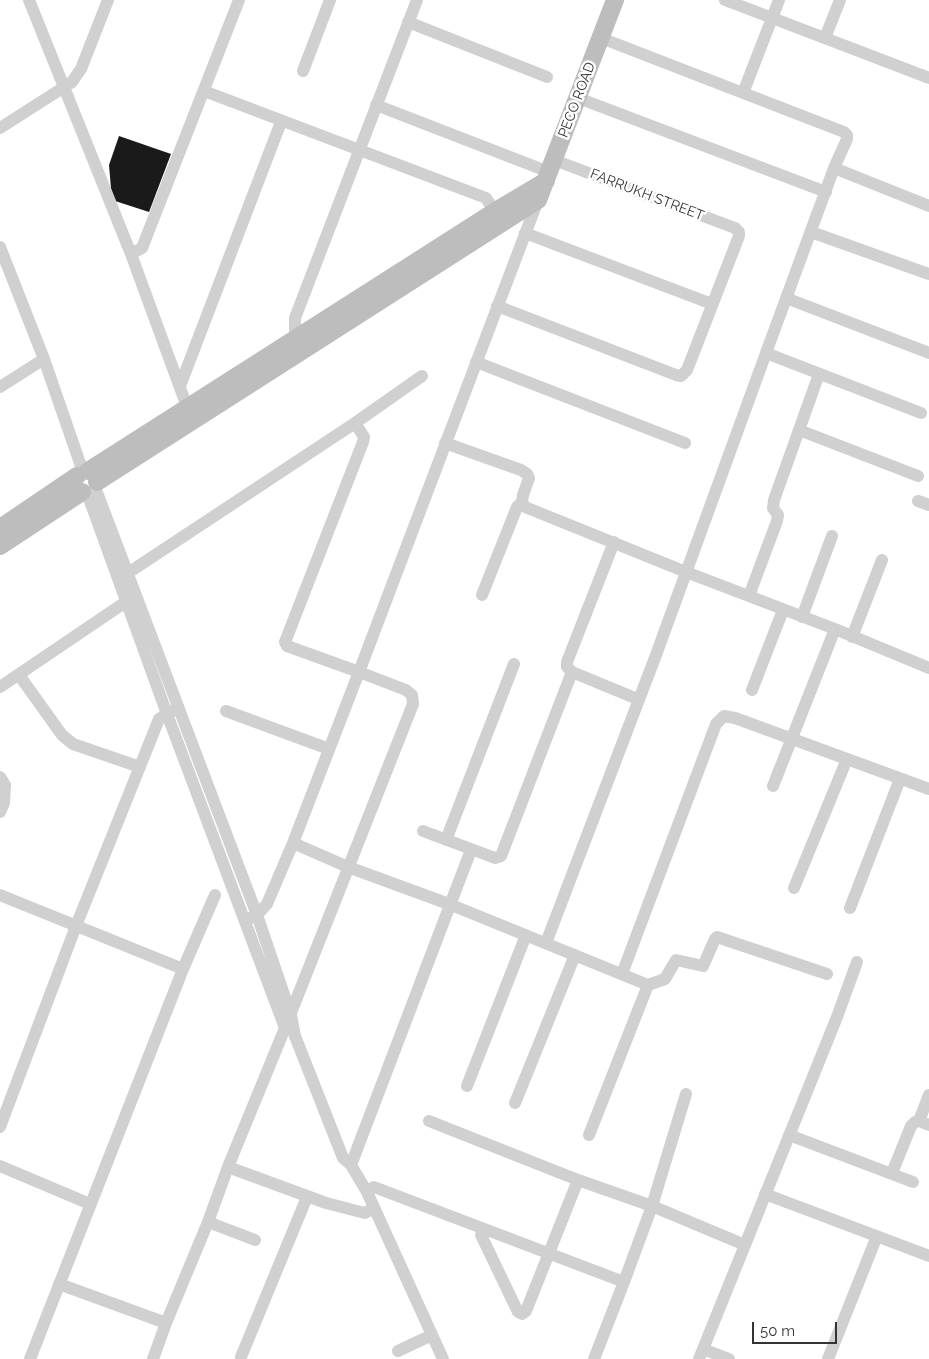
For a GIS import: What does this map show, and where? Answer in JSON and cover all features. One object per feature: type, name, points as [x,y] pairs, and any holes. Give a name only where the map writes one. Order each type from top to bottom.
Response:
[{"type":"street","points":[[29,0],[131,254],[190,414]]},
{"type":"street","points":[[0,128],[72,82],[81,69],[108,0]]},
{"type":"street","points":[[131,254],[142,248],[239,0]]},
{"type":"street","points":[[302,71],[330,0]]},
{"type":"street","points":[[300,344],[294,324],[295,318],[417,0]]},
{"type":"street","name":"PECO ROAD","points":[[538,200],[616,0]]},
{"type":"street","points":[[725,0],[929,78]]},
{"type":"street","points":[[743,93],[779,0]]},
{"type":"street","points":[[825,38],[840,0]]},
{"type":"street","points":[[408,22],[547,77]]},
{"type":"street","points":[[546,943],[656,655],[834,168],[847,139],[847,135],[844,132],[601,38]]},
{"type":"street","points":[[204,91],[281,122],[486,198],[498,218]]},
{"type":"street","points":[[578,98],[826,192]]},
{"type":"street","name":"FARRUKH STREET","points":[[376,105],[549,171],[735,228],[739,236],[712,304]]},
{"type":"street","points":[[180,386],[281,122]]},
{"type":"street","points":[[834,168],[929,206]]},
{"type":"street","points":[[498,218],[549,171]]},
{"type":"street","points":[[0,546],[87,482],[190,414],[498,218],[538,200]]},
{"type":"street","points":[[251,917],[267,904],[293,843],[538,200]]},
{"type":"street","points":[[811,232],[929,274]]},
{"type":"street","points":[[497,306],[681,376],[687,370],[712,304],[525,233]]},
{"type":"street","points":[[1,254],[44,359],[87,482],[132,598],[179,708],[290,1032],[343,1158],[352,1165],[367,1192],[443,1359]]},
{"type":"street","points":[[786,298],[929,353]]},
{"type":"street","points":[[766,353],[922,413]]},
{"type":"street","points":[[0,387],[44,359]]},
{"type":"street","points":[[476,362],[685,443]]},
{"type":"street","points":[[749,596],[777,521],[778,515],[773,508],[774,500],[819,374]]},
{"type":"street","points":[[128,573],[355,423],[422,376]]},
{"type":"street","points":[[153,1359],[228,1167],[290,1032],[291,1015],[413,704],[412,695],[406,690],[287,646],[285,642],[363,442],[364,437],[355,423]]},
{"type":"street","points":[[799,430],[918,476]]},
{"type":"street","points":[[445,443],[528,474],[530,478],[522,495],[522,502],[525,507],[686,572],[836,629],[929,668]]},
{"type":"street","points":[[0,528],[87,482]]},
{"type":"street","points":[[87,482],[128,573],[132,598],[166,714],[291,1015]]},
{"type":"street","points":[[482,595],[517,507],[522,502]]},
{"type":"street","points":[[802,617],[832,536]]},
{"type":"street","points":[[614,542],[567,662],[567,667],[572,672],[635,698]]},
{"type":"street","points":[[852,637],[882,560]]},
{"type":"street","points":[[0,687],[132,598]]},
{"type":"street","points":[[752,690],[784,610]]},
{"type":"street","points":[[773,786],[836,629]]},
{"type":"street","points":[[446,840],[514,664]]},
{"type":"street","points":[[423,831],[495,858],[501,856],[572,672]]},
{"type":"street","points":[[18,674],[62,735],[73,744],[140,767]]},
{"type":"street","points":[[0,1127],[76,926],[159,719],[179,708]]},
{"type":"street","points":[[226,711],[329,749]]},
{"type":"street","points":[[622,974],[716,724],[724,716],[735,718],[929,790]]},
{"type":"street","points":[[794,888],[847,759]]},
{"type":"street","points":[[0,777],[5,785],[4,803],[0,812]]},
{"type":"street","points":[[850,908],[900,779]]},
{"type":"street","points":[[293,843],[348,867],[449,904],[648,985],[665,979],[676,960],[703,966],[714,939],[717,937],[827,974]]},
{"type":"street","points":[[352,1165],[471,850]]},
{"type":"street","points":[[0,895],[183,969]]},
{"type":"street","points":[[30,1359],[183,969],[215,895]]},
{"type":"street","points":[[467,1086],[526,935]]},
{"type":"street","points":[[516,1103],[575,955]]},
{"type":"street","points":[[729,1359],[701,1354],[857,962]]},
{"type":"street","points":[[589,1135],[648,985]]},
{"type":"street","points":[[594,1359],[652,1206],[686,1094]]},
{"type":"street","points":[[892,1172],[911,1126],[915,1122],[924,1123],[929,1095]]},
{"type":"street","points":[[429,1121],[578,1180],[652,1206],[744,1245]]},
{"type":"street","points":[[789,1135],[892,1172],[913,1182]]},
{"type":"street","points":[[0,1166],[90,1204]]},
{"type":"street","points":[[228,1167],[307,1197],[366,1214],[374,1208]]},
{"type":"street","points":[[484,1230],[481,1235],[518,1312],[522,1314],[526,1311],[578,1180]]},
{"type":"street","points":[[367,1192],[374,1187],[624,1282]]},
{"type":"street","points":[[765,1194],[929,1256]]},
{"type":"street","points":[[241,1357],[307,1197]]},
{"type":"street","points":[[208,1222],[255,1240]]},
{"type":"street","points":[[828,1359],[876,1236]]},
{"type":"street","points":[[59,1284],[166,1324]]},
{"type":"street","points":[[398,1351],[432,1335]]},
{"type":"building","points":[[119,136],[171,154],[149,212],[112,200],[109,165]]}]
